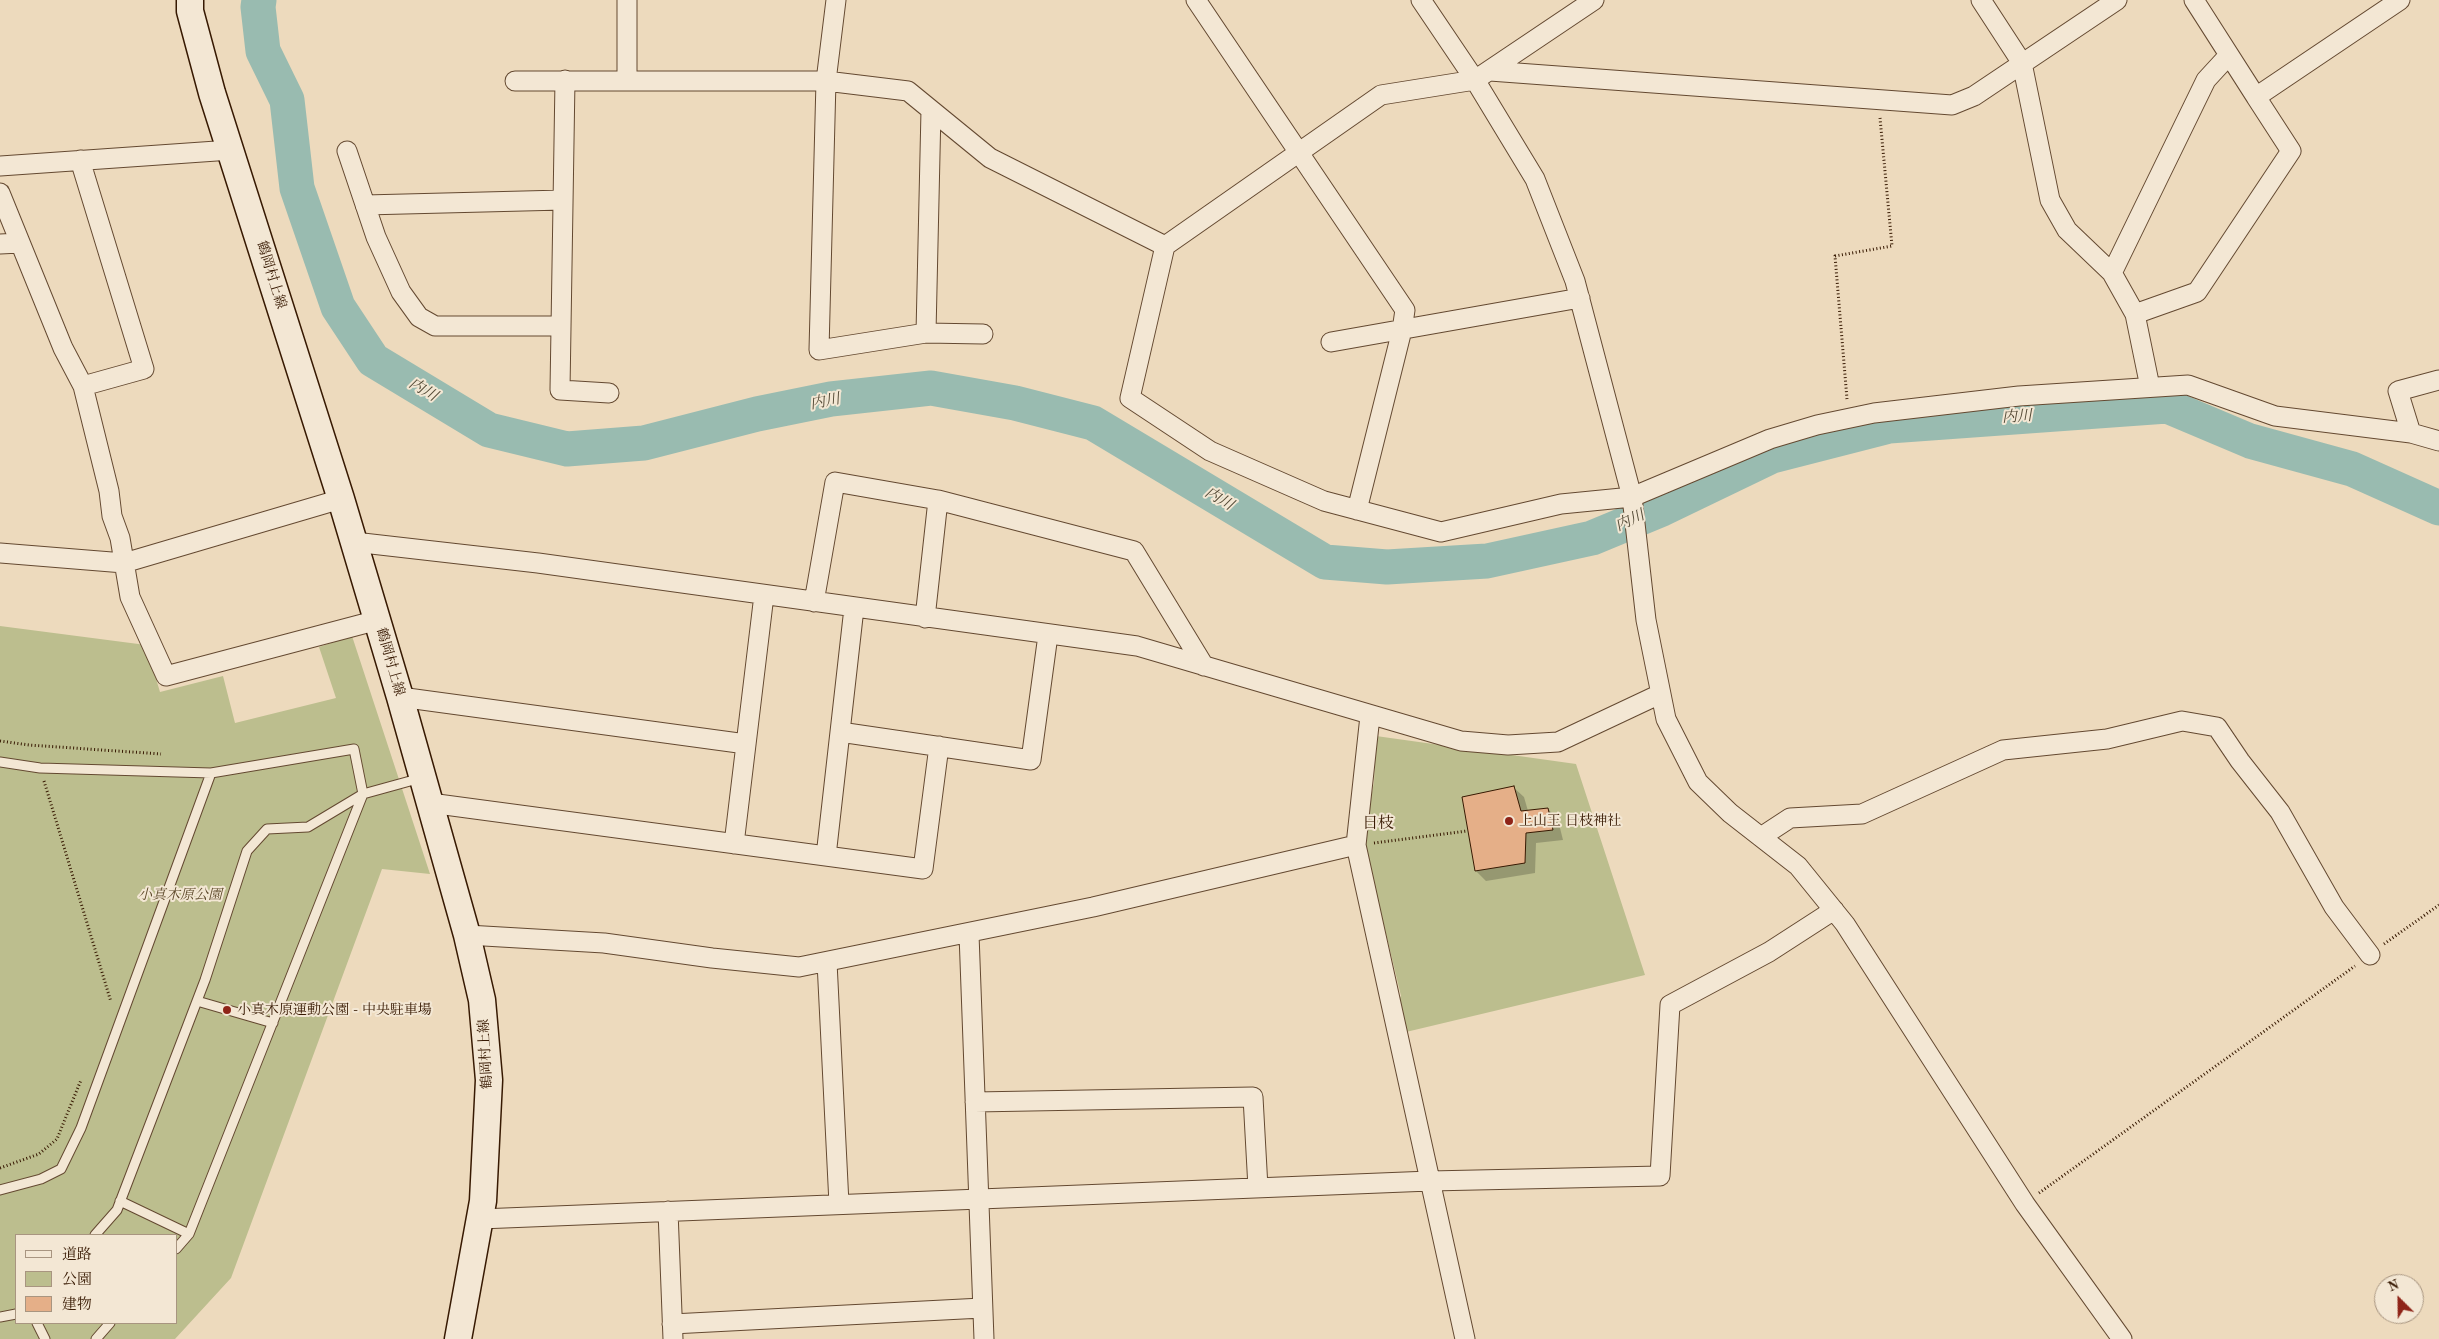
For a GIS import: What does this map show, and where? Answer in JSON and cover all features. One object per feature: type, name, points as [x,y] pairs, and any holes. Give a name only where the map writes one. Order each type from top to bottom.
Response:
[{"type":"main road","name":"鶴岡村上線","points":[[190,0],[190,11],[212,93],[378,620],[467,935],[482,1000],[489,1080],[483,1201],[458,1339]]},
{"type":"street","points":[[627,0],[627,80]]},
{"type":"street","points":[[836,0],[826,81],[819,350],[926,333],[984,334]]},
{"type":"street","points":[[1421,0],[1483,75],[1535,179],[1569,264],[1580,298],[1632,497],[1646,620],[1666,719],[1698,782],[1730,813],[1798,866],[1845,924],[2025,1204],[2122,1339]]},
{"type":"street","points":[[1483,75],[1570,7],[1594,0]]},
{"type":"street","points":[[1981,0],[2022,64],[2050,200],[2067,230],[2112,274],[2135,314],[2150,387]]},
{"type":"street","points":[[2117,0],[1974,96],[1952,105],[1483,75],[1381,95],[1165,246],[1130,398],[1210,451],[1324,501],[1441,532],[1561,504],[1632,497],[1770,439],[1849,418],[1874,413],[2019,396],[2188,385],[2275,416],[2411,433],[2439,441]]},
{"type":"street","points":[[2135,314],[2197,292],[2291,151],[2194,0]]},
{"type":"street","points":[[2256,97],[2400,0]]},
{"type":"street","points":[[1202,2],[1298,153],[1405,310],[1402,330],[1357,510]]},
{"type":"street","points":[[2112,274],[2206,80],[2229,55]]},
{"type":"street","points":[[565,80],[560,390],[609,393]]},
{"type":"street","points":[[515,81],[826,81],[908,91],[990,158],[1165,246]]},
{"type":"street","points":[[926,333],[931,110]]},
{"type":"street","points":[[0,166],[231,150]]},
{"type":"street","points":[[347,151],[376,238],[401,292],[419,317],[435,326],[561,326]]},
{"type":"street","points":[[80,160],[144,369],[83,386]]},
{"type":"street","points":[[0,193],[63,348],[83,386],[109,491],[112,516],[120,538],[130,597],[166,676],[378,620]]},
{"type":"street","points":[[365,205],[563,200]]},
{"type":"street","points":[[0,244],[20,243]]},
{"type":"street","points":[[1332,342],[1580,298]]},
{"type":"street","points":[[2411,433],[2398,391],[2439,380]]},
{"type":"street","points":[[814,602],[835,482],[938,500],[1134,551],[1204,666]]},
{"type":"street","points":[[0,553],[124,563],[341,499]]},
{"type":"street","points":[[925,618],[938,500]]},
{"type":"street","points":[[354,542],[538,563],[1137,646],[1370,716],[1461,741],[1508,745],[1558,742],[1660,694]]},
{"type":"street","points":[[734,844],[764,595]]},
{"type":"street","points":[[826,856],[854,608]]},
{"type":"street","points":[[840,732],[1031,760],[1048,635]]},
{"type":"street","points":[[400,697],[746,744]]},
{"type":"street","points":[[1370,716],[1356,845],[1465,1339]]},
{"type":"street","points":[[1761,837],[1790,818],[1862,814],[2003,750],[2107,739],[2182,721],[2217,727],[2240,761],[2280,812],[2334,907],[2370,955]]},
{"type":"street","points":[[430,803],[923,869],[939,746]]},
{"type":"street","points":[[467,935],[604,943],[712,958],[799,967],[969,934],[1356,845]]},
{"type":"street","points":[[480,1219],[1258,1188],[1660,1176],[1670,1005],[1769,952],[1834,910]]},
{"type":"street","points":[[969,934],[984,1339]]},
{"type":"street","points":[[827,962],[839,1204]]},
{"type":"street","points":[[975,1102],[1253,1097],[1258,1188]]},
{"type":"street","points":[[668,1212],[673,1331],[982,1308]]},
{"type":"lane","points":[[0,762],[40,768],[211,773],[354,749],[363,794],[190,1234],[178,1247]]},
{"type":"lane","points":[[0,1190],[41,1179],[61,1169],[81,1128],[211,773]]},
{"type":"lane","points":[[96,1234],[116,1210],[120,1201],[197,1001],[247,851],[267,829],[308,827],[363,794],[422,777]]},
{"type":"lane","points":[[197,1001],[273,1023]]},
{"type":"lane","points":[[120,1201],[190,1234]]},
{"type":"lane","points":[[0,1316],[15,1314]]},
{"type":"lane","points":[[38,1324],[45,1339]]},
{"type":"lane","points":[[96,1339],[109,1324]]},
{"type":"path","points":[[1849,418],[1834,256],[1892,246],[1878,100]]},
{"type":"path","points":[[0,741],[29,745],[161,754]]},
{"type":"path","points":[[40,768],[118,1025]]},
{"type":"path","points":[[1356,845],[1467,831]]},
{"type":"path","points":[[2025,1204],[2439,905]]},
{"type":"path","points":[[108,1012],[112,1003]]},
{"type":"path","points":[[0,1168],[39,1154],[56,1139],[83,1076]]},
{"type":"green space","name":"小真木原公園","points":[[0,626],[146,645],[160,692],[223,676],[235,723],[336,698],[319,647],[352,636],[430,874],[382,869],[231,1278],[175,1339],[0,1339]]},
{"type":"green space","points":[[1376,736],[1576,764],[1645,975],[1406,1032],[1398,1001],[1401,996],[1363,838],[1374,782]]},
{"type":"building","name":"上山王 日枝神社","points":[[1514,786],[1521,811],[1548,808],[1553,830],[1526,833],[1525,863],[1475,871],[1462,797]]},
{"type":"waterway","name":"内川","points":[[259,0],[258,7],[263,51],[287,100],[297,188],[338,307],[373,360],[489,430],[567,449],[644,443],[757,414],[831,399],[931,388],[1015,403],[1093,423],[1325,562],[1387,567],[1487,561],[1592,538],[1662,509],[1772,456],[1889,426],[2167,406],[2250,441],[2352,469],[2439,508]]},
{"type":"place","name":"上山王 日枝神社","points":[[1509,821]]},
{"type":"place","name":"小真木原運動公園 - 中央駐車場","points":[[227,1010]]},
{"type":"district","name":"日枝","points":[[1378,824]]}]
